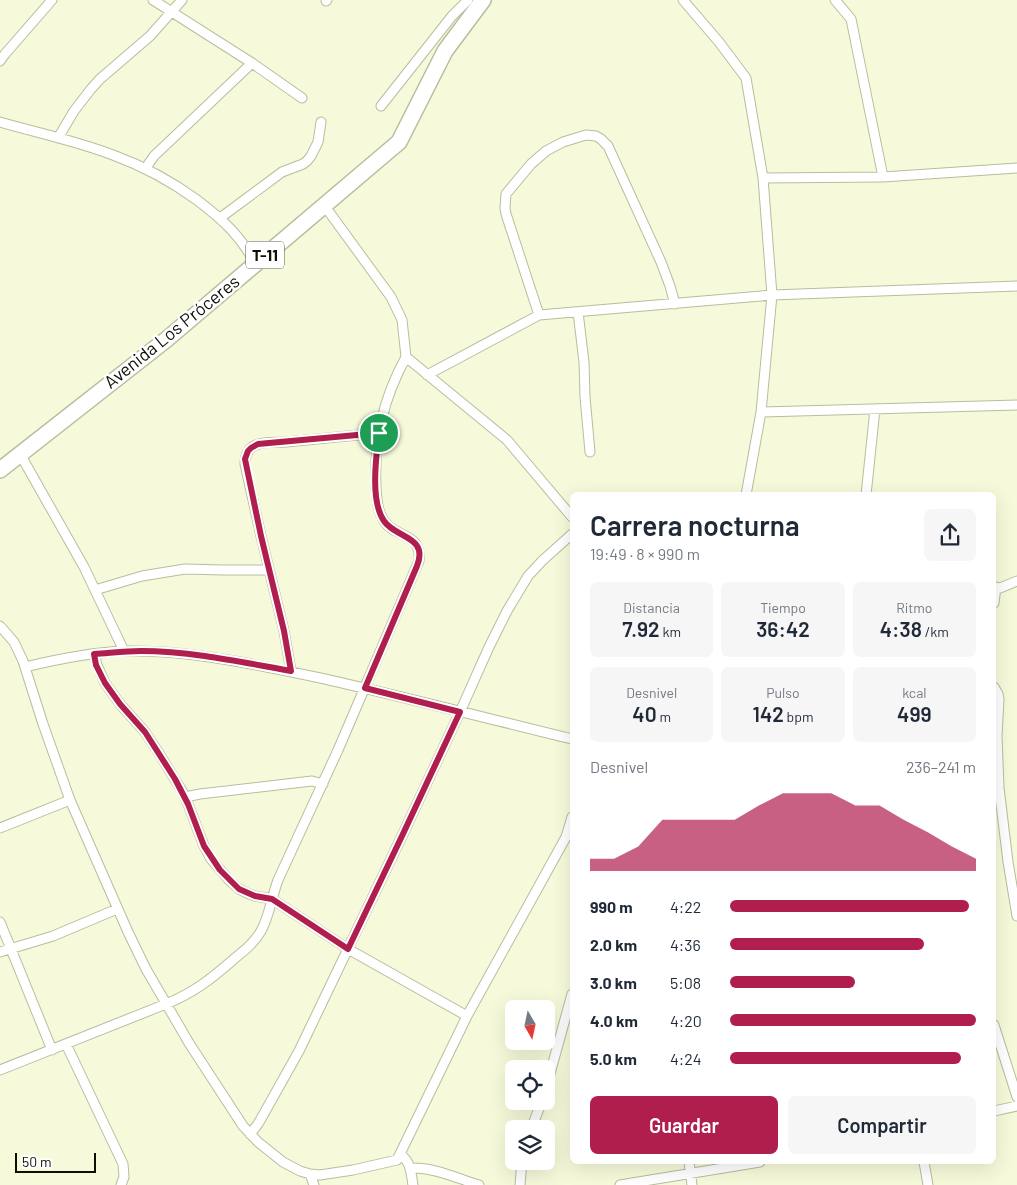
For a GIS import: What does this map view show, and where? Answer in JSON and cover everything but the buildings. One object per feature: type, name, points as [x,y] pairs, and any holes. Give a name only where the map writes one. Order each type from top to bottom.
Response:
[{"type":"highway","name":"Avenida Los Próceres","points":[[0,470],[167,339],[399,142],[445,51],[474,2]]},
{"type":"street","points":[[0,61],[52,0]]},
{"type":"street","points":[[153,0],[252,63],[302,98]]},
{"type":"street","points":[[58,138],[74,111],[91,89],[143,42],[182,0]]},
{"type":"street","points":[[834,0],[851,19],[883,177]]},
{"type":"street","points":[[381,106],[452,16],[474,2]]},
{"type":"street","points":[[688,2],[746,78],[763,178],[772,295],[761,412],[747,492]]},
{"type":"street","points":[[424,52],[440,62]]},
{"type":"street","points":[[145,169],[154,156],[252,63]]},
{"type":"street","points":[[0,122],[94,148],[145,169],[188,193],[220,218],[242,241],[255,264]]},
{"type":"street","points":[[220,218],[282,172],[307,161],[318,142],[320,122]]},
{"type":"street","points":[[538,315],[506,214],[506,194],[531,164],[546,151],[563,142],[586,136],[596,136],[608,146],[661,262],[675,304]]},
{"type":"street","points":[[763,178],[883,177],[1017,168]]},
{"type":"street","points":[[0,1070],[192,992],[249,948],[262,931],[278,880],[323,784],[417,566],[420,556],[417,546],[412,539],[387,525],[379,510],[376,497],[379,433],[391,386],[406,357],[402,320],[391,297],[324,205]]},
{"type":"street","points":[[427,375],[538,315],[772,295],[1017,286]]},
{"type":"street","points":[[578,312],[584,362],[590,452]]},
{"type":"street","points":[[406,357],[507,440],[570,515]]},
{"type":"street","points":[[761,412],[1017,405]]},
{"type":"street","points":[[866,492],[875,409]]},
{"type":"street","points":[[291,671],[284,631],[245,459],[248,451],[254,445],[262,443],[379,433]]},
{"type":"street","points":[[20,454],[84,567],[124,651]]},
{"type":"street","points":[[250,1134],[258,1124],[298,1051],[348,949],[497,629],[528,576],[570,536]]},
{"type":"street","points":[[95,590],[142,576],[185,568],[269,570]]},
{"type":"street","points":[[996,587],[1000,588],[1017,581]]},
{"type":"street","points":[[0,626],[14,642],[22,656],[48,739],[70,800],[117,909],[146,969],[213,1081],[237,1117],[266,1150],[300,1171],[320,1175],[397,1160],[467,1016],[566,837],[570,824]]},
{"type":"street","points":[[25,667],[94,654],[124,651],[183,653],[207,656],[291,671],[570,739]]},
{"type":"street","points":[[94,654],[96,665],[105,683],[120,704],[145,732],[165,763],[184,797],[204,846],[220,870],[239,889],[255,896],[272,899],[348,949],[467,1016]]},
{"type":"street","points":[[996,690],[999,699],[997,736],[1000,806],[1017,916]]},
{"type":"street","points":[[184,797],[312,781],[323,784]]},
{"type":"street","points":[[0,828],[70,800]]},
{"type":"street","points":[[0,952],[53,936],[117,909]]},
{"type":"street","points":[[0,922],[52,1050]]},
{"type":"street","points":[[554,1060],[570,1001]]},
{"type":"street","points":[[996,1031],[1017,1097]]},
{"type":"street","points":[[66,1044],[123,1164],[124,1177],[121,1185]]},
{"type":"street","points":[[996,1111],[1017,1106]]},
{"type":"street","points":[[400,1154],[406,1159],[410,1168],[413,1185]]},
{"type":"street","points":[[689,1164],[692,1185]]},
{"type":"street","points":[[620,1185],[748,1164]]},
{"type":"street","points":[[924,1164],[928,1185]]},
{"type":"street","points":[[410,1168],[429,1169],[479,1185]]},
{"type":"street","points":[[520,1185],[521,1170]]},
{"type":"street","points":[[310,1174],[314,1185]]},
{"type":"route","points":[[379,433],[376,497],[379,510],[387,525],[412,539],[417,546],[420,556],[365,688],[460,712],[348,949],[272,899],[255,896],[239,889],[220,870],[204,846],[188,804],[175,779],[145,732],[132,719],[105,683],[96,665],[94,654],[124,651],[183,653],[291,671],[284,631],[246,464],[246,455],[254,445],[262,443],[379,433]]}]
